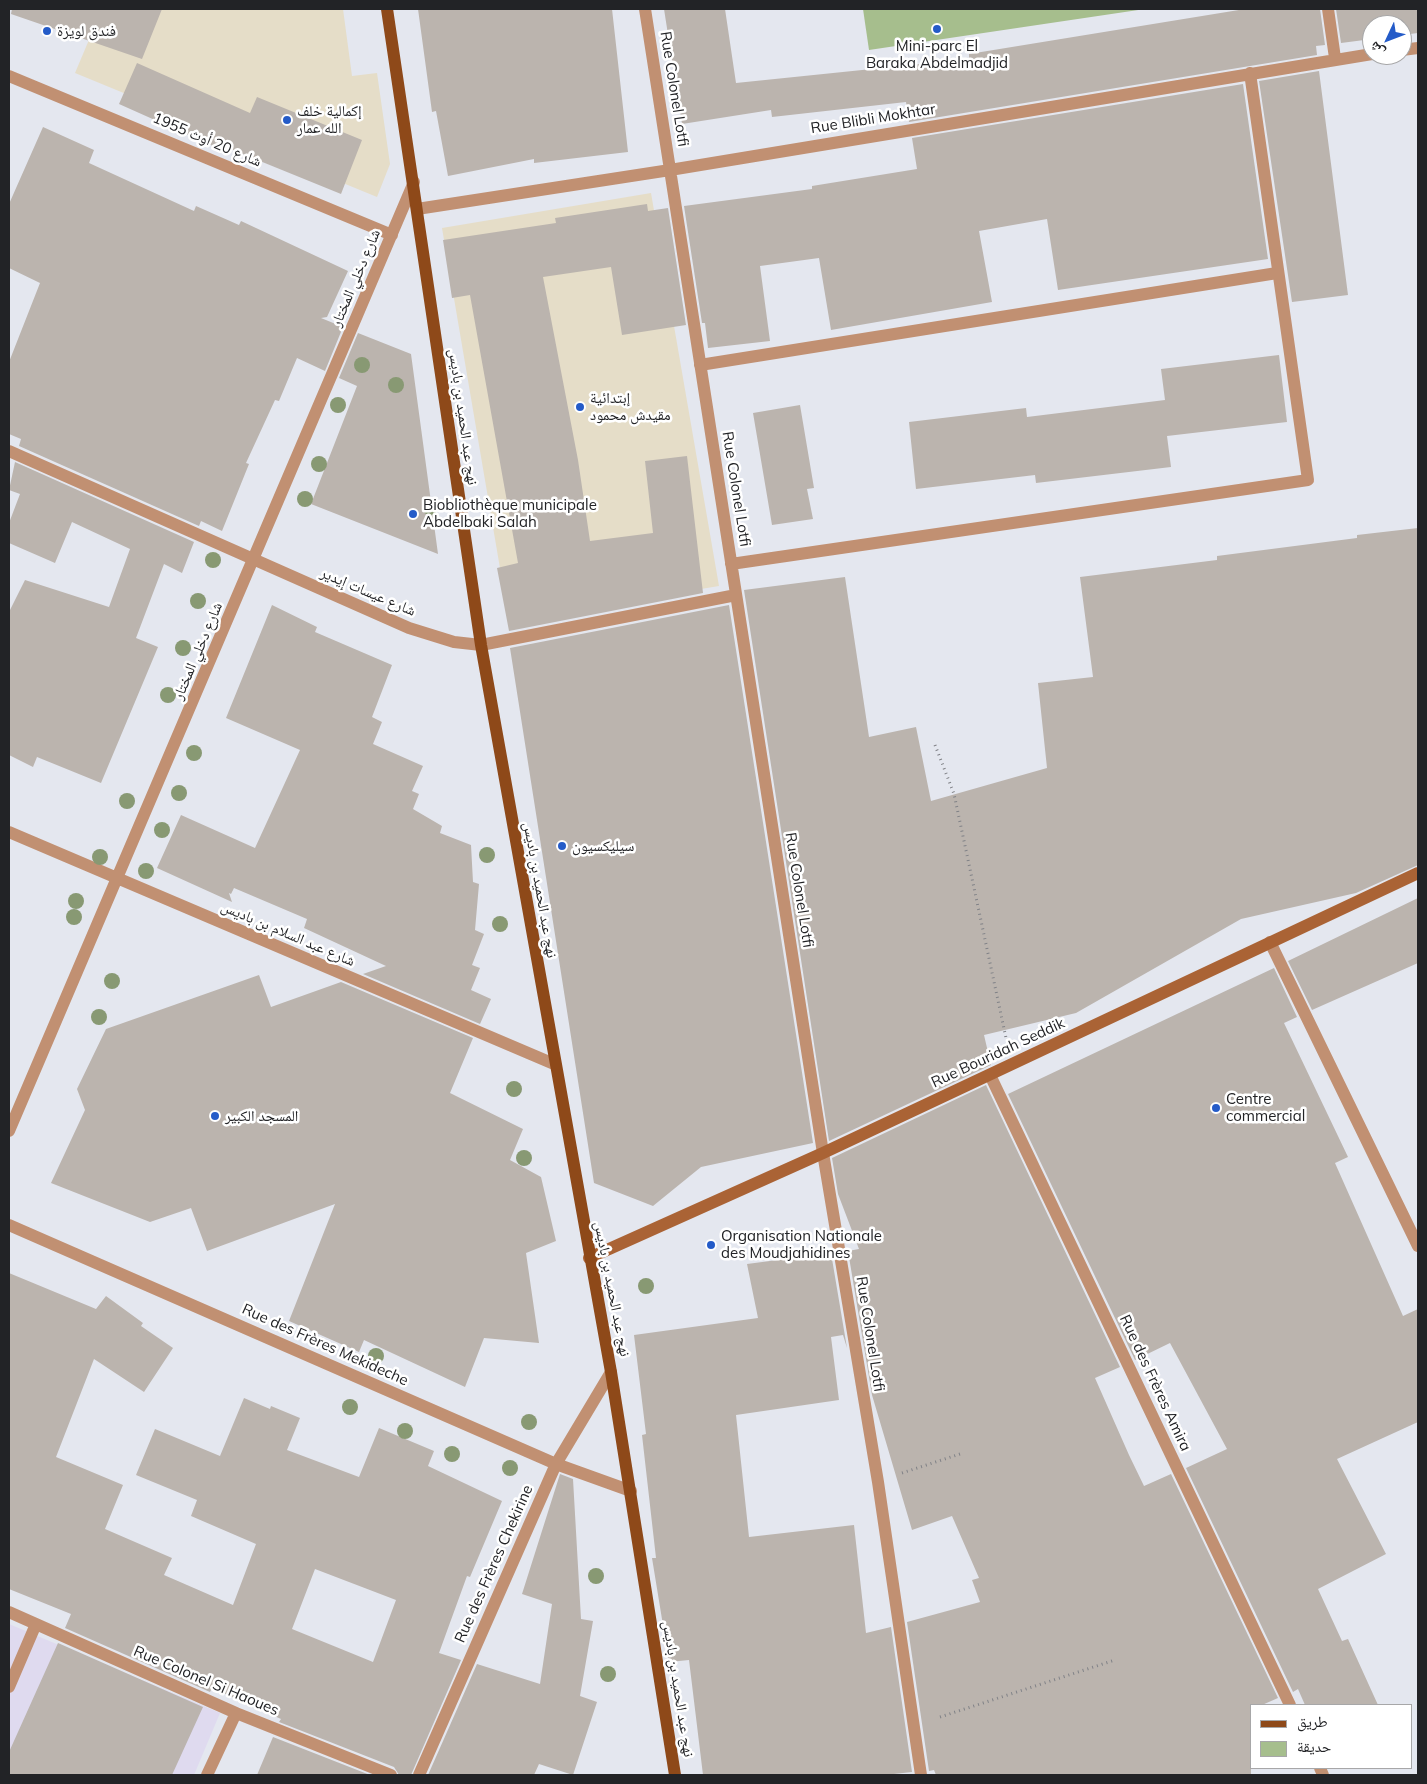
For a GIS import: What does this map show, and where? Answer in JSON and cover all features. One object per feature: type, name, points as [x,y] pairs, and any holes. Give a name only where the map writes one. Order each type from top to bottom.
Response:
[{"type":"main road","name":"نهج عبد الحميد بن باديس","points":[[387,9],[414,182],[416,209],[480,645],[611,1372],[675,1775]]},
{"type":"main road","name":"Rue Bouridah Seddik","points":[[590,1258],[823,1153],[1418,873]]},
{"type":"street","name":"Rue Colonel Lotfi","points":[[645,9],[823,1153],[878,1482],[921,1775]]},
{"type":"street","points":[[1328,9],[1335,58]]},
{"type":"street","name":"Rue Blibli Mokhtar","points":[[416,209],[670,170],[1335,58],[1362,55]]},
{"type":"street","points":[[731,564],[1308,480],[1250,73]]},
{"type":"street","name":"شارع 20 أوث 1955","points":[[9,76],[392,235]]},
{"type":"street","name":"شارع دخلي المختار","points":[[9,1131],[414,182]]},
{"type":"street","points":[[700,365],[1277,273]]},
{"type":"street","name":"شارع عيسات إيدير","points":[[9,451],[431,636],[480,645],[736,595]]},
{"type":"street","name":"شارع عبد السلام بن باديس","points":[[9,832],[554,1064]]},
{"type":"street","points":[[1270,942],[1418,1246]]},
{"type":"street","name":"Rue des Frères Amira","points":[[990,1074],[1290,1704]]},
{"type":"street","name":"Rue des Frères Mekideche","points":[[9,1225],[556,1464],[631,1491]]},
{"type":"street","name":"Rue des Frères Chekirine","points":[[419,1775],[556,1464],[611,1372]]},
{"type":"street","name":"Rue Colonel Si Haoues","points":[[9,1612],[236,1713],[391,1775]]},
{"type":"street","points":[[9,1687],[36,1624]]},
{"type":"street","points":[[207,1775],[236,1713]]},
{"type":"path","points":[[935,745],[954,794],[1012,1064]]},
{"type":"path","points":[[878,1482],[960,1454]]},
{"type":"path","points":[[913,1725],[1115,1660]]},
{"type":"shaded area","name":"إكمالية خلف الله عمار","points":[[102,9],[343,9],[352,76],[377,73],[390,164],[377,197],[75,73]]},
{"type":"shaded area","name":"إبتدائية مقيدش محمود","points":[[651,193],[719,586],[509,621],[442,228]]},
{"type":"shaded area","points":[[9,1624],[220,1713],[194,1775],[9,1775]]},
{"type":"green space","name":"Mini-parc El Baraka Abdelmadjid","points":[[863,9],[1145,9],[869,50]]},
{"type":"building","points":[[12,9],[162,9],[142,59],[11,14]]},
{"type":"building","points":[[418,9],[612,9],[628,152],[534,163],[534,159],[448,176],[436,111],[432,112]]},
{"type":"building","points":[[664,9],[725,9],[736,83],[969,59],[969,54],[1245,9],[1320,9],[1325,45],[1316,46],[1317,55],[909,122],[906,102],[772,117],[771,110],[682,124]]},
{"type":"building","points":[[1336,9],[1418,9],[1418,33],[1412,34],[1412,15],[1362,15],[1362,40],[1341,43]]},
{"type":"building","points":[[137,63],[250,113],[257,97],[362,140],[341,194],[223,146],[222,150],[119,104]]},
{"type":"building","points":[[1319,71],[1348,295],[1292,302],[1259,81]]},
{"type":"building","points":[[1243,84],[1268,259],[1058,290],[1047,219],[979,231],[992,302],[831,330],[819,258],[760,266],[770,341],[708,348],[705,323],[702,323],[684,206],[812,189],[812,186],[917,169],[912,138]]},
{"type":"building","points":[[43,127],[94,150],[89,163],[194,211],[196,206],[239,225],[241,221],[348,271],[327,317],[321,318],[343,327],[325,371],[297,358],[279,401],[275,400],[246,463],[249,464],[222,531],[201,521],[199,526],[19,446],[21,439],[9,434],[9,362],[40,283],[9,268],[9,204]]},
{"type":"building","name":"إبتدائية مقيدش محمود","points":[[647,204],[648,211],[668,208],[686,325],[622,335],[611,267],[543,277],[578,460],[590,541],[653,533],[645,461],[687,456],[703,593],[509,631],[497,568],[518,563],[470,295],[452,298],[443,240],[556,223],[555,218]]},
{"type":"building","points":[[358,333],[411,354],[438,554],[311,504],[357,386],[339,378]]},
{"type":"building","points":[[1279,355],[1287,422],[1167,436],[1171,467],[1036,483],[1035,475],[916,489],[909,422],[1026,408],[1027,417],[1165,400],[1161,369]]},
{"type":"building","points":[[800,405],[814,488],[807,489],[813,519],[772,525],[753,413]]},
{"type":"building","points":[[15,462],[194,542],[182,573],[164,564],[136,638],[158,647],[101,783],[37,757],[33,767],[9,755],[9,612],[25,580],[109,607],[130,549],[72,522],[55,563],[9,543],[9,523],[20,494],[9,490]]},
{"type":"building","points":[[1418,528],[1418,865],[1356,893],[1241,919],[1076,1013],[984,1035],[991,1065],[829,1141],[744,590],[845,577],[869,737],[916,727],[931,801],[1047,768],[1038,683],[1093,677],[1080,577],[1217,560],[1217,556]]},
{"type":"building","points":[[272,605],[317,627],[315,632],[392,665],[372,717],[382,722],[373,744],[423,766],[412,791],[419,794],[413,809],[442,826],[440,833],[471,845],[473,882],[479,884],[475,930],[484,934],[472,965],[480,968],[471,990],[491,999],[480,1024],[363,974],[386,966],[304,928],[307,919],[234,888],[231,894],[229,893],[232,902],[157,868],[181,815],[255,848],[300,750],[226,718]]},
{"type":"building","points":[[729,605],[813,1143],[701,1167],[653,1206],[594,1183],[510,648]]},
{"type":"building","points":[[1418,898],[1418,963],[1312,1010],[1288,961]]},
{"type":"building","points":[[1274,968],[1297,1017],[1284,1023],[1348,1157],[1335,1163],[1403,1316],[1418,1309],[1418,1422],[1337,1459],[1386,1554],[1318,1589],[1342,1641],[1348,1639],[1378,1704],[1305,1704],[1298,1689],[1293,1692],[1186,1468],[1227,1449],[1170,1343],[1135,1360],[1008,1094]]},
{"type":"building","points":[[259,975],[271,1007],[341,982],[473,1038],[450,1093],[523,1129],[510,1160],[541,1177],[556,1241],[526,1253],[539,1343],[484,1338],[465,1387],[364,1340],[359,1352],[289,1321],[335,1204],[207,1251],[191,1208],[150,1222],[51,1183],[85,1110],[77,1089],[106,1029]]},
{"type":"building","points":[[986,1085],[1120,1367],[1095,1378],[1129,1455],[1144,1486],[1171,1474],[1278,1698],[1264,1704],[1250,1704],[1251,1775],[936,1775],[934,1770],[929,1771],[907,1622],[980,1602],[972,1580],[979,1578],[952,1516],[912,1530],[872,1395],[848,1251],[859,1249],[838,1194],[832,1158]]},
{"type":"building","points":[[831,1253],[847,1348],[843,1335],[831,1337],[839,1400],[736,1415],[749,1537],[854,1525],[866,1633],[891,1627],[912,1772],[885,1775],[703,1775],[689,1660],[669,1662],[652,1558],[656,1558],[642,1435],[646,1434],[634,1335],[758,1318],[747,1264]]},
{"type":"building","points":[[9,1273],[96,1309],[106,1296],[143,1323],[141,1326],[173,1348],[144,1392],[94,1359],[56,1457],[123,1485],[105,1529],[172,1558],[164,1575],[233,1605],[256,1544],[191,1516],[197,1500],[136,1475],[155,1429],[220,1456],[244,1398],[270,1409],[271,1406],[300,1418],[287,1450],[359,1477],[379,1428],[434,1451],[428,1466],[502,1501],[470,1577],[467,1576],[439,1653],[461,1660],[411,1775],[399,1775],[394,1767],[279,1722],[281,1719],[212,1688],[210,1692],[65,1628],[71,1614],[9,1589]],"holes":[[[315,1569],[396,1600],[373,1662],[292,1629]]]},
{"type":"building","points":[[560,1474],[573,1479],[581,1619],[593,1621],[580,1696],[597,1702],[573,1775],[539,1764],[534,1775],[428,1775],[477,1664],[540,1684],[552,1604],[522,1594]]},
{"type":"building","points":[[58,1643],[203,1707],[172,1775],[9,1775],[9,1752]]},
{"type":"building","points":[[273,1737],[370,1775],[257,1775]]},
{"type":"place","name":"Mini-parc El Baraka Abdelmadjid","points":[[937,29]]},
{"type":"place","name":"فندق لويزة","points":[[47,31]]},
{"type":"place","name":"إكمالية خلف الله عمار","points":[[287,120]]},
{"type":"place","name":"إبتدائية مقيدش محمود","points":[[580,407]]},
{"type":"place","name":"Biobliothèque municipale Abdelbaki Salah","points":[[413,514]]},
{"type":"place","name":"سيليكسيون","points":[[562,846]]},
{"type":"place","name":"Centre commercial","points":[[1216,1108]]},
{"type":"place","name":"المسجد الكبير","points":[[215,1116]]},
{"type":"place","name":"Organisation Nationale des Moudjahidines","points":[[711,1245]]}]
